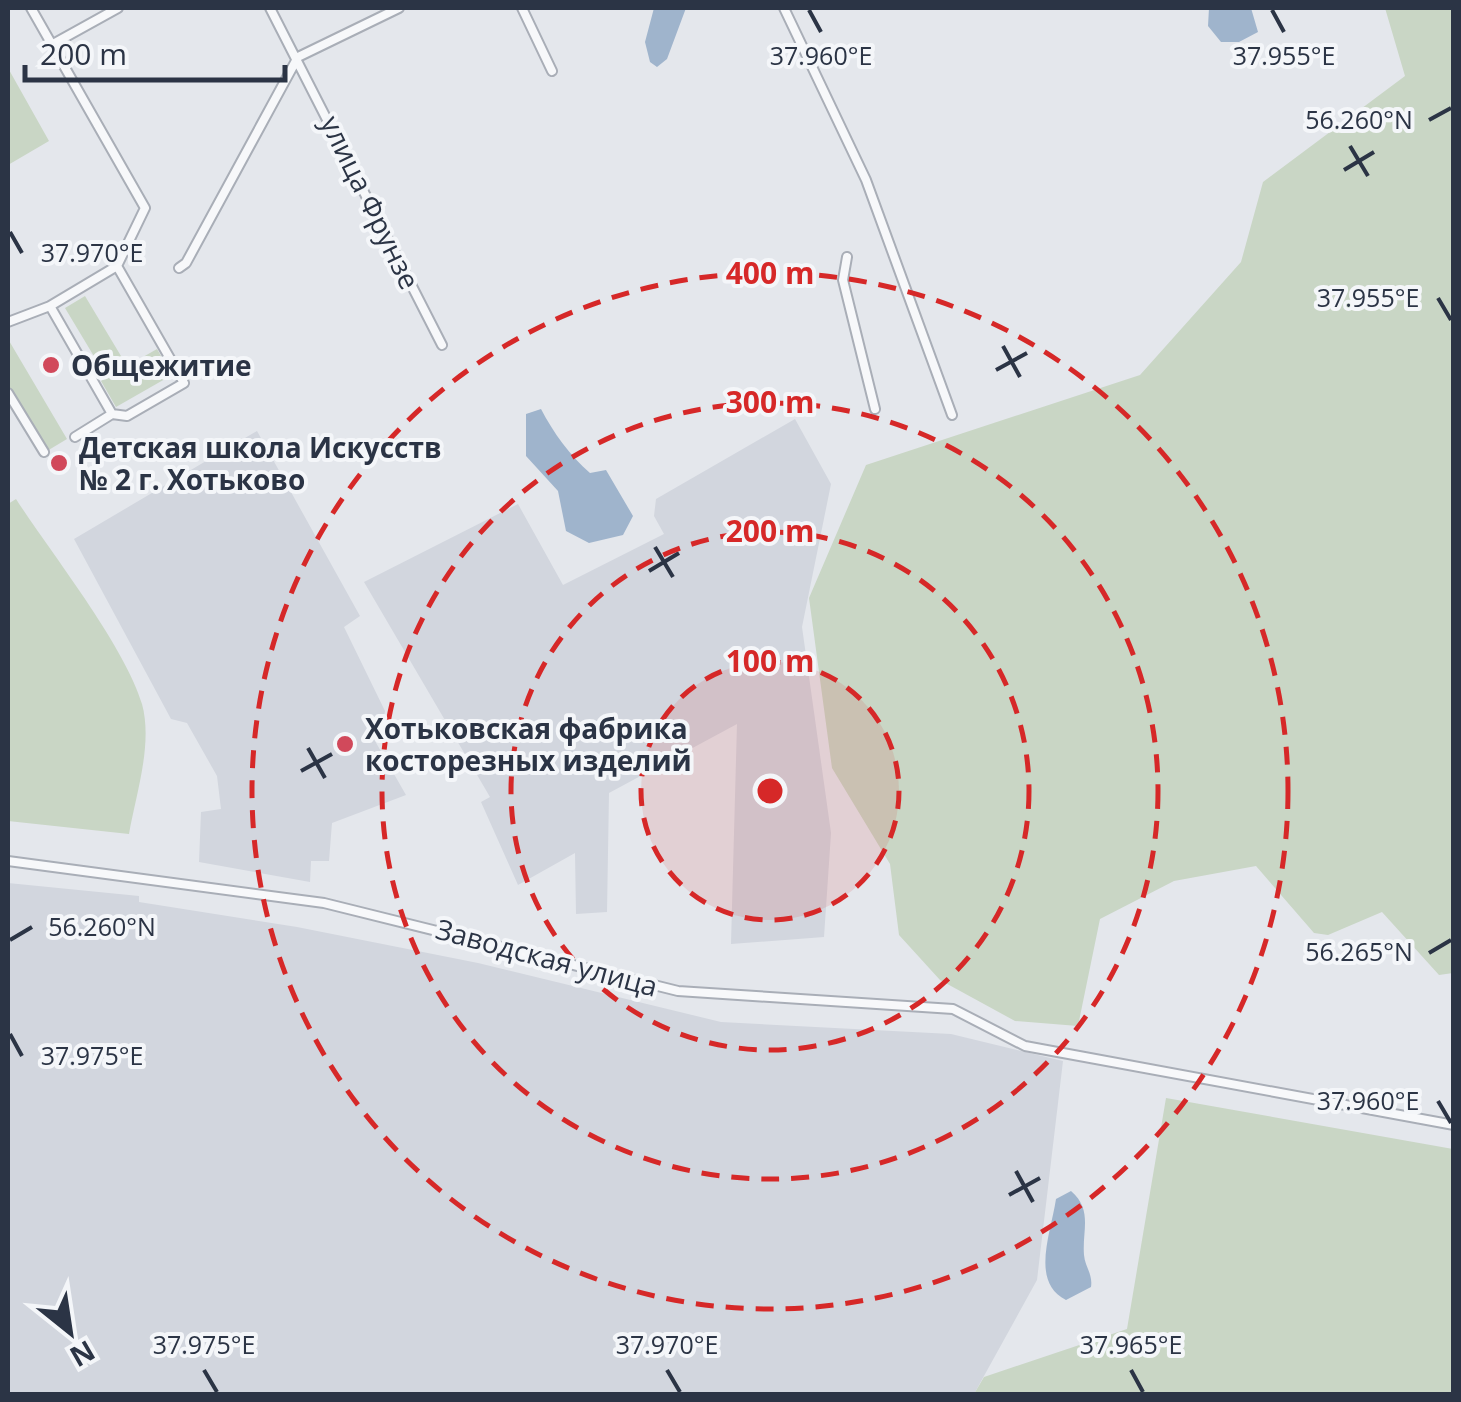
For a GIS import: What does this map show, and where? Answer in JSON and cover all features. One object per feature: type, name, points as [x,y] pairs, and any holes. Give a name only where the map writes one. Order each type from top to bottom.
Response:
[{"type":"street","points":[[8,322],[50,306],[117,266],[145,208],[31,8]]},
{"type":"street","points":[[53,44],[118,8]]},
{"type":"street","name":"улица Фрунзе","points":[[270,8],[442,345]]},
{"type":"street","points":[[179,268],[186,263],[298,57],[399,8]]},
{"type":"street","points":[[522,8],[552,71]]},
{"type":"street","points":[[784,8],[866,180],[952,415]]},
{"type":"street","points":[[847,257],[844,280],[875,409]]},
{"type":"street","points":[[75,437],[112,414],[127,416],[184,383],[117,266]]},
{"type":"street","points":[[50,306],[112,414]]},
{"type":"street","points":[[8,393],[44,452]]},
{"type":"street","name":"Заводская улица","points":[[8,861],[324,903],[678,991],[953,1010],[1014,1042],[1454,1125]]},
{"type":"shaded area","points":[[795,419],[831,484],[802,627],[831,833],[824,937],[731,944],[737,724],[609,793],[607,912],[576,914],[575,853],[518,885],[481,802],[490,797],[364,582],[518,504],[563,585],[664,534],[654,516],[656,499]]},
{"type":"shaded area","points":[[257,431],[360,616],[344,627],[385,711],[384,717],[367,727],[406,795],[332,823],[329,861],[311,861],[310,882],[199,862],[201,812],[221,809],[217,776],[187,723],[171,719],[74,539]]},
{"type":"shaded area","points":[[8,883],[139,896],[139,902],[297,927],[478,963],[721,1022],[951,1034],[1063,1061],[1037,1280],[974,1394],[8,1394]]},
{"type":"green space","points":[[1385,8],[1453,8],[1453,973],[1439,975],[1382,912],[1328,935],[1314,933],[1256,866],[1174,881],[1100,919],[1078,1026],[1015,1021],[940,980],[899,935],[890,864],[832,768],[809,598],[866,465],[1140,375],[1241,262],[1263,182],[1405,76]]},
{"type":"green space","points":[[8,68],[49,141],[8,165]]},
{"type":"green space","points":[[85,296],[124,361],[104,373],[65,308]]},
{"type":"green space","points":[[8,339],[67,439],[47,451],[8,385]]},
{"type":"green space","points":[[157,349],[172,375],[116,407],[101,381]]},
{"type":"green space","points":[[16,499],[104,628],[142,704],[145,752],[129,834],[8,821],[8,504]]},
{"type":"green space","points":[[1166,1098],[1453,1149],[1453,1394],[974,1394],[984,1377],[1127,1329]]},
{"type":"water","points":[[654,8],[686,8],[667,59],[657,67],[650,62],[645,42]]},
{"type":"water","points":[[1209,8],[1251,8],[1258,32],[1239,42],[1221,42],[1208,26]]},
{"type":"water","points":[[541,409],[562,443],[590,473],[606,470],[633,516],[623,535],[589,543],[566,531],[558,491],[526,456],[526,414]]},
{"type":"water","points":[[1071,1191],[1084,1213],[1084,1255],[1091,1287],[1066,1300],[1049,1281],[1046,1255],[1056,1199]]},
{"type":"place","name":"Общежитие","points":[[51,365]]},
{"type":"place","name":"Детская школа Искусств № 2 г. Хотьково","points":[[59,463]]},
{"type":"place","name":"Хотьковская фабрика косторезных изделий","points":[[345,744]]}]
